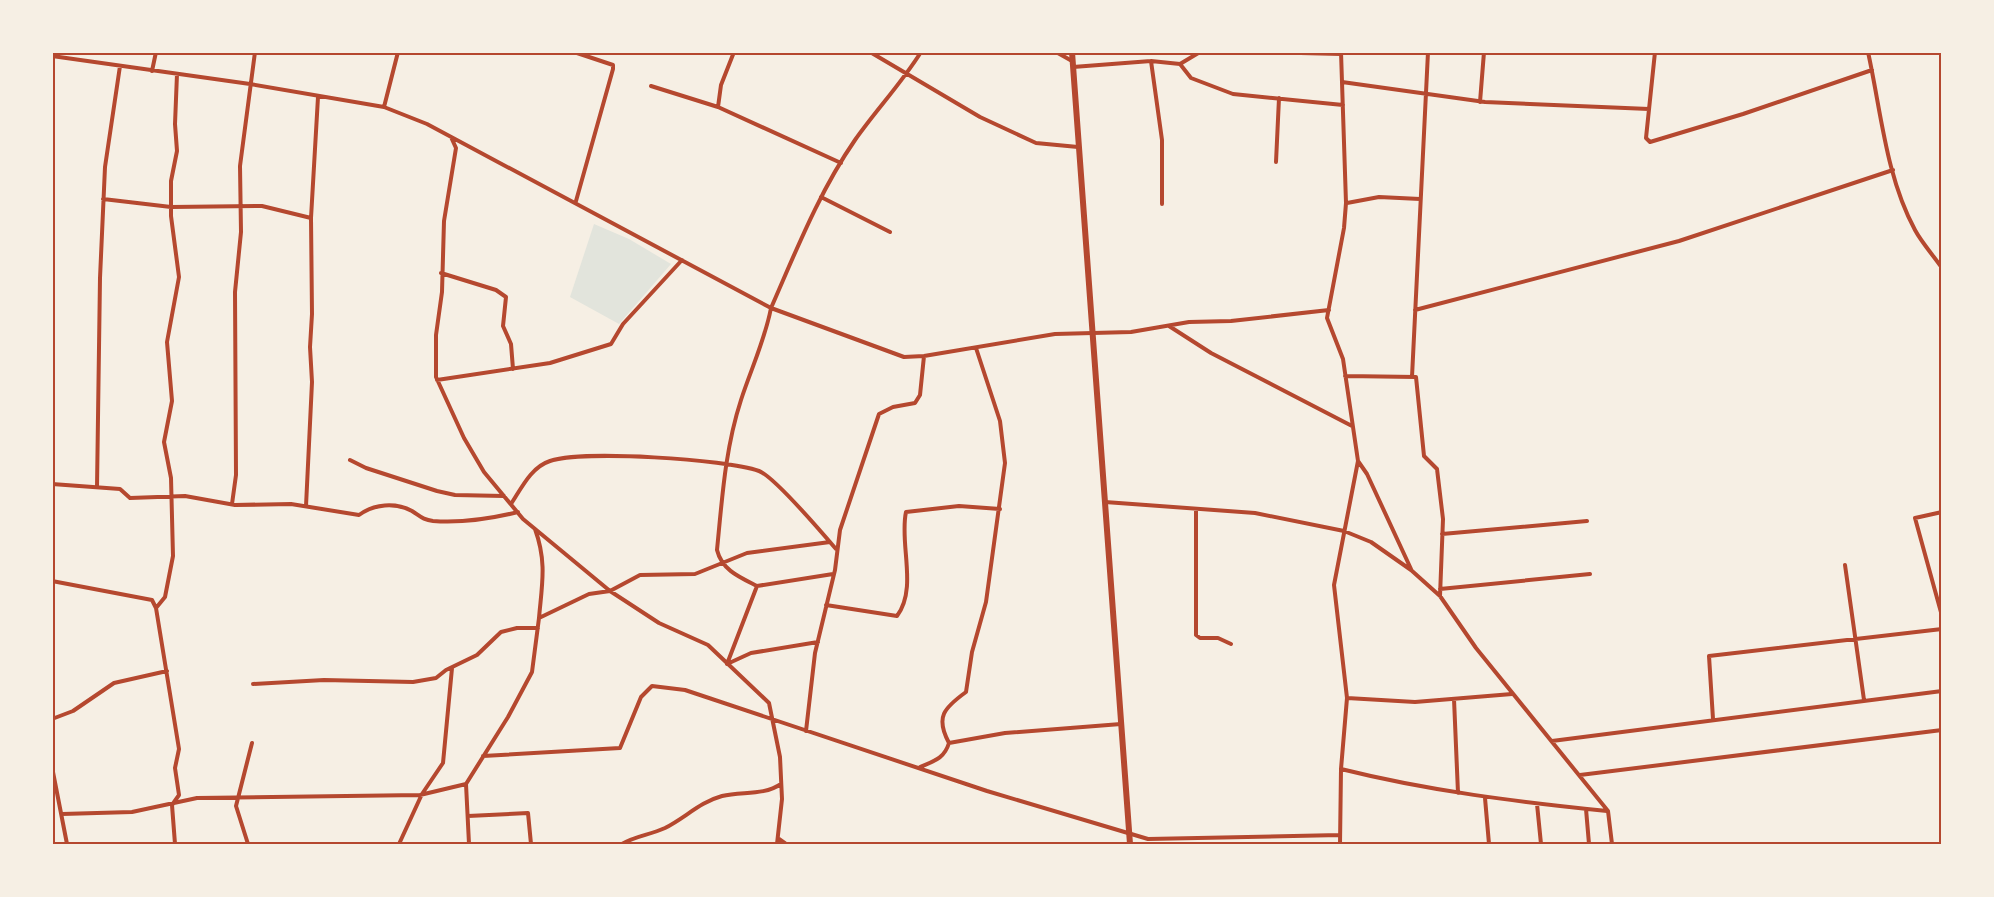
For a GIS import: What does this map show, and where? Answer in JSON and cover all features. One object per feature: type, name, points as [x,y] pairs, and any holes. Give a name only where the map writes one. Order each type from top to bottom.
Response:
[{"type":"main road","points":[[1072,52],[1130,844]]},
{"type":"street","points":[[152,70],[156,52]]},
{"type":"street","points":[[231,504],[236,475],[238,345],[235,292],[240,166],[255,52]]},
{"type":"street","points":[[384,107],[398,52]]},
{"type":"street","points":[[574,52],[606,62],[614,69],[576,202]]},
{"type":"street","points":[[718,107],[721,85],[734,52]]},
{"type":"street","points":[[870,52],[980,117],[1036,143],[1078,147]]},
{"type":"street","points":[[834,574],[757,586],[732,574],[723,563],[717,550],[725,465],[741,400],[768,327],[771,308],[821,197],[860,132],[908,73],[921,52]]},
{"type":"street","points":[[1056,52],[1072,64],[1151,61],[1180,64],[1200,52]]},
{"type":"street","points":[[1263,52],[1341,53],[1346,203],[1344,228],[1327,318],[1342,359],[1358,461],[1334,585],[1347,698],[1341,769],[1340,844]]},
{"type":"street","points":[[1412,377],[1424,94],[1428,52]]},
{"type":"street","points":[[1480,102],[1484,52]]},
{"type":"street","points":[[1655,52],[1646,138],[1650,142],[1743,114],[1872,70]]},
{"type":"street","points":[[1863,52],[1869,54],[1893,170],[1915,230],[1941,268]]},
{"type":"street","points":[[52,56],[250,84],[384,107],[451,136],[771,308],[895,355],[924,356],[1055,334],[1131,332],[1329,310]]},
{"type":"street","points":[[1151,61],[1162,140],[1162,204]]},
{"type":"street","points":[[1180,64],[1191,78],[1233,94],[1343,105]]},
{"type":"street","points":[[97,487],[103,199],[105,167],[120,66]]},
{"type":"street","points":[[156,608],[165,597],[173,556],[171,478],[164,442],[172,401],[167,342],[179,277],[173,247],[171,207],[171,181],[177,152],[175,124],[177,74]]},
{"type":"street","points":[[1342,82],[1480,102],[1649,110]]},
{"type":"street","points":[[651,86],[718,107],[841,163]]},
{"type":"street","points":[[306,506],[312,382],[311,218],[318,97]]},
{"type":"street","points":[[1276,162],[1279,98]]},
{"type":"street","points":[[451,136],[456,148],[444,221],[442,292],[436,335],[437,380],[464,438],[484,472],[535,529],[610,591],[659,623],[708,645],[770,703],[781,784],[777,844]]},
{"type":"street","points":[[1415,310],[1678,241],[1893,170]]},
{"type":"street","points":[[821,197],[890,232]]},
{"type":"street","points":[[1346,203],[1379,197],[1420,199]]},
{"type":"street","points":[[103,199],[171,207],[262,206],[311,218]]},
{"type":"street","points":[[437,380],[550,363],[611,344],[623,324],[682,260]]},
{"type":"street","points":[[441,273],[496,291],[506,297],[503,326],[511,344],[513,369]]},
{"type":"street","points":[[1169,326],[1211,353],[1352,426]]},
{"type":"street","points":[[948,743],[941,730],[943,716],[948,706],[966,692],[972,652],[986,602],[1005,463],[1000,421],[976,348]]},
{"type":"street","points":[[806,731],[818,642],[834,574],[840,530],[879,414],[893,407],[915,403],[920,395],[924,356]]},
{"type":"street","points":[[1345,376],[1416,377],[1424,456],[1437,468],[1442,534],[1440,596]]},
{"type":"street","points":[[511,504],[531,474],[549,461],[587,457],[658,458],[725,465],[761,471],[837,550]]},
{"type":"street","points":[[350,460],[366,468],[436,491],[455,495],[504,496]]},
{"type":"street","points":[[1358,461],[1367,474],[1411,570]]},
{"type":"street","points":[[52,484],[120,489],[130,498],[185,496],[231,504],[291,504],[359,514],[371,506],[394,506],[412,511],[422,519],[434,521],[469,520],[518,512]]},
{"type":"street","points":[[1104,502],[1255,513],[1344,531],[1371,542],[1411,570],[1440,596],[1476,648],[1608,811],[1612,844]]},
{"type":"street","points":[[826,605],[897,616],[901,610],[908,574],[906,512],[959,506],[1000,509]]},
{"type":"street","points":[[1196,509],[1196,635],[1200,638],[1218,638],[1231,644]]},
{"type":"street","points":[[1941,512],[1915,518],[1941,616]]},
{"type":"street","points":[[1442,534],[1587,521]]},
{"type":"street","points":[[469,844],[466,784],[508,717],[532,672],[544,569],[543,551],[535,529]]},
{"type":"street","points":[[539,618],[589,594],[610,591],[640,575],[695,574],[747,553],[830,542]]},
{"type":"street","points":[[1845,565],[1864,700]]},
{"type":"street","points":[[1440,589],[1590,574]]},
{"type":"street","points":[[52,581],[152,600],[156,608],[179,749],[176,768],[179,795],[172,805],[175,844]]},
{"type":"street","points":[[727,664],[757,586]]},
{"type":"street","points":[[253,684],[324,680],[413,682],[436,678],[477,655],[501,632],[517,628],[538,628]]},
{"type":"street","points":[[1713,719],[1709,656],[1941,629]]},
{"type":"street","points":[[727,664],[751,652],[818,642]]},
{"type":"street","points":[[399,844],[422,794],[443,763],[452,668]]},
{"type":"street","points":[[52,719],[73,711],[114,683],[167,671]]},
{"type":"street","points":[[483,756],[620,748],[641,698],[652,686],[686,690],[918,768],[1129,834],[1148,838],[1340,835]]},
{"type":"street","points":[[1551,741],[1941,691]]},
{"type":"street","points":[[1347,698],[1415,702],[1512,694]]},
{"type":"street","points":[[1454,699],[1458,793]]},
{"type":"street","points":[[948,743],[1005,732],[1121,724]]},
{"type":"street","points":[[1579,775],[1941,730]]},
{"type":"street","points":[[248,844],[236,806],[252,743]]},
{"type":"street","points":[[918,768],[942,757],[948,743]]},
{"type":"street","points":[[52,767],[67,844]]},
{"type":"street","points":[[1341,769],[1485,798],[1608,811]]},
{"type":"street","points":[[62,814],[121,813],[172,805],[197,798],[422,794],[466,784]]},
{"type":"street","points":[[621,844],[632,838],[653,834],[668,827],[696,807],[722,796],[771,791],[781,784]]},
{"type":"street","points":[[1485,798],[1490,844]]},
{"type":"street","points":[[1537,804],[1541,844]]},
{"type":"street","points":[[1586,808],[1589,844]]},
{"type":"street","points":[[468,816],[528,813],[531,844]]},
{"type":"street","points":[[778,838],[786,844]]},
{"type":"shaded area","points":[[594,224],[629,239],[671,264],[619,324],[570,297]]}]
